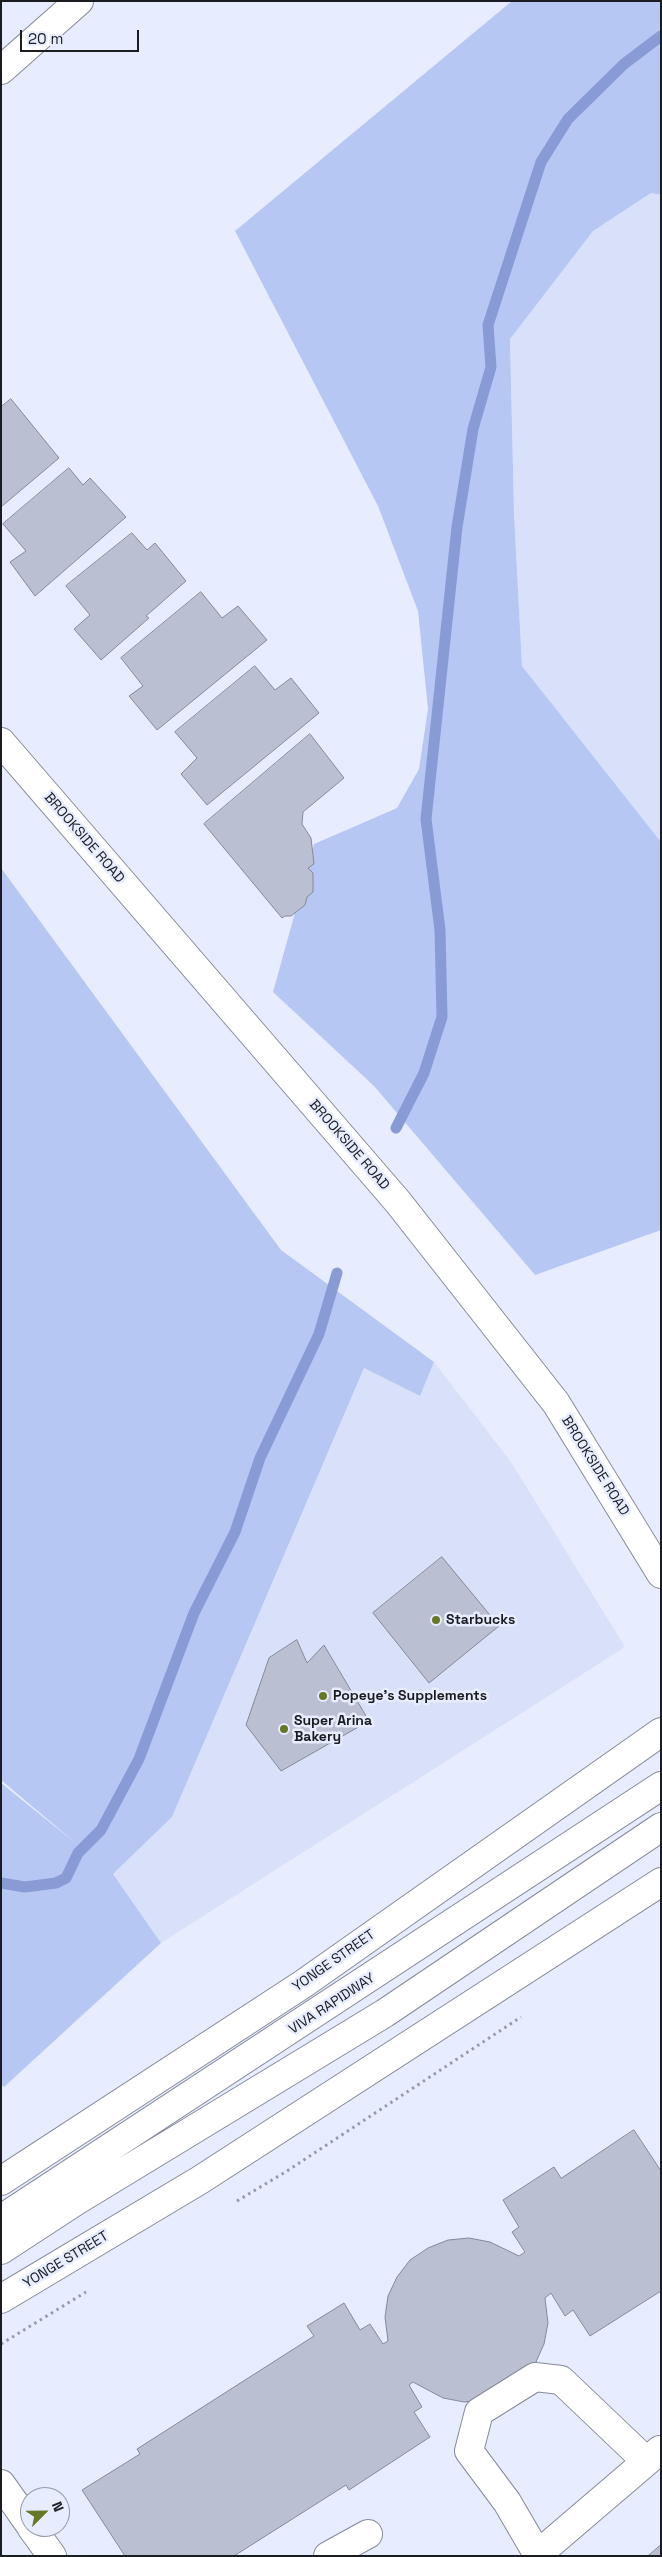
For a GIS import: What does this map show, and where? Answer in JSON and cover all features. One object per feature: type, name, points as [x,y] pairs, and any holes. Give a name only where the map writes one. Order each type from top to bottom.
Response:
[{"type":"main road","points":[[1,70],[79,1]]},
{"type":"main road","name":"BROOKSIDE ROAD","points":[[1,742],[398,1202],[556,1403],[661,1574]]},
{"type":"main road","name":"YONGE STREET","points":[[1,2182],[303,1984],[661,1732]]},
{"type":"main road","name":"VIVA RAPIDWAY","points":[[1,2220],[661,1786]]},
{"type":"main road","points":[[1,2250],[76,2201],[385,2013],[661,1827]]},
{"type":"main road","name":"YONGE STREET","points":[[1,2299],[200,2180],[661,1882]]},
{"type":"main road","points":[[535,2377],[561,2380],[654,2455],[537,2555],[507,2502],[469,2451],[479,2412],[535,2377]]},
{"type":"main road","points":[[1,2484],[20,2511]]},
{"type":"main road","points":[[328,2556],[368,2534]]},
{"type":"main road","points":[[39,2537],[52,2556]]},
{"type":"shaded area","points":[[512,1],[661,1],[661,195],[651,193],[593,231],[510,339],[514,514],[522,666],[661,842],[661,1230],[535,1275],[374,1086],[273,992],[314,844],[397,808],[419,769],[428,709],[418,611],[378,506],[235,231]]},
{"type":"shaded area","points":[[651,193],[661,195],[661,842],[522,666],[514,514],[510,338],[593,231]]},
{"type":"shaded area","points":[[1,868],[281,1250],[434,1362],[420,1396],[364,1368],[172,1817],[113,1874],[161,1943],[4,2087],[1,2084],[1,1783],[78,1845],[1,1780]]},
{"type":"shaded area","points":[[434,1362],[511,1462],[625,1647],[161,1943],[113,1874],[172,1817],[364,1368],[420,1396]]},
{"type":"building","points":[[11,399],[59,458],[1,507],[1,407]]},
{"type":"building","points":[[69,468],[83,485],[90,478],[126,517],[35,596],[10,562],[26,551],[3,524]]},
{"type":"building","points":[[132,533],[147,550],[155,543],[186,581],[146,616],[149,618],[101,660],[74,629],[90,615],[66,586]]},
{"type":"building","points":[[201,592],[222,618],[238,606],[267,640],[157,730],[129,696],[143,686],[121,658]]},
{"type":"building","points":[[255,666],[275,690],[291,678],[319,713],[207,805],[181,774],[197,758],[175,732]]},
{"type":"building","points":[[310,734],[344,778],[303,812],[302,824],[311,838],[314,864],[308,868],[313,873],[313,892],[307,897],[305,905],[291,916],[282,918],[204,824]]},
{"type":"building","name":"Starbucks","points":[[442,1557],[499,1626],[429,1683],[373,1613]]},
{"type":"building","points":[[297,1640],[307,1663],[324,1645],[369,1721],[281,1771],[246,1725],[269,1658]]},
{"type":"building","points":[[634,2130],[661,2171],[661,2291],[590,2336],[573,2310],[565,2316],[551,2293],[545,2298],[548,2323],[544,2344],[535,2364],[485,2400],[464,2402],[443,2398],[413,2382],[409,2385],[422,2407],[414,2412],[430,2437],[349,2490],[346,2485],[234,2556],[125,2556],[82,2490],[140,2454],[137,2449],[314,2336],[307,2326],[344,2303],[360,2330],[370,2324],[383,2344],[388,2341],[385,2317],[388,2296],[397,2277],[410,2260],[428,2248],[448,2240],[469,2238],[490,2242],[519,2256],[525,2252],[512,2232],[519,2227],[503,2200],[554,2167],[561,2178]]},
{"type":"building","points":[[661,2545],[661,2556],[648,2556]]},
{"type":"waterway","points":[[396,1128],[424,1073],[442,1017],[440,930],[426,819],[457,527],[473,429],[491,367],[488,325],[541,162],[568,119],[624,64],[661,36]]},
{"type":"waterway","points":[[1,1883],[25,1887],[56,1883],[66,1878],[78,1853],[101,1830],[139,1759],[194,1613],[235,1532],[260,1458],[319,1334],[337,1273]]},
{"type":"place","name":"Starbucks","points":[[436,1620]]},
{"type":"place","name":"Popeye's Supplements","points":[[323,1696]]},
{"type":"place","name":"Super Arina Bakery","points":[[284,1729]]}]
